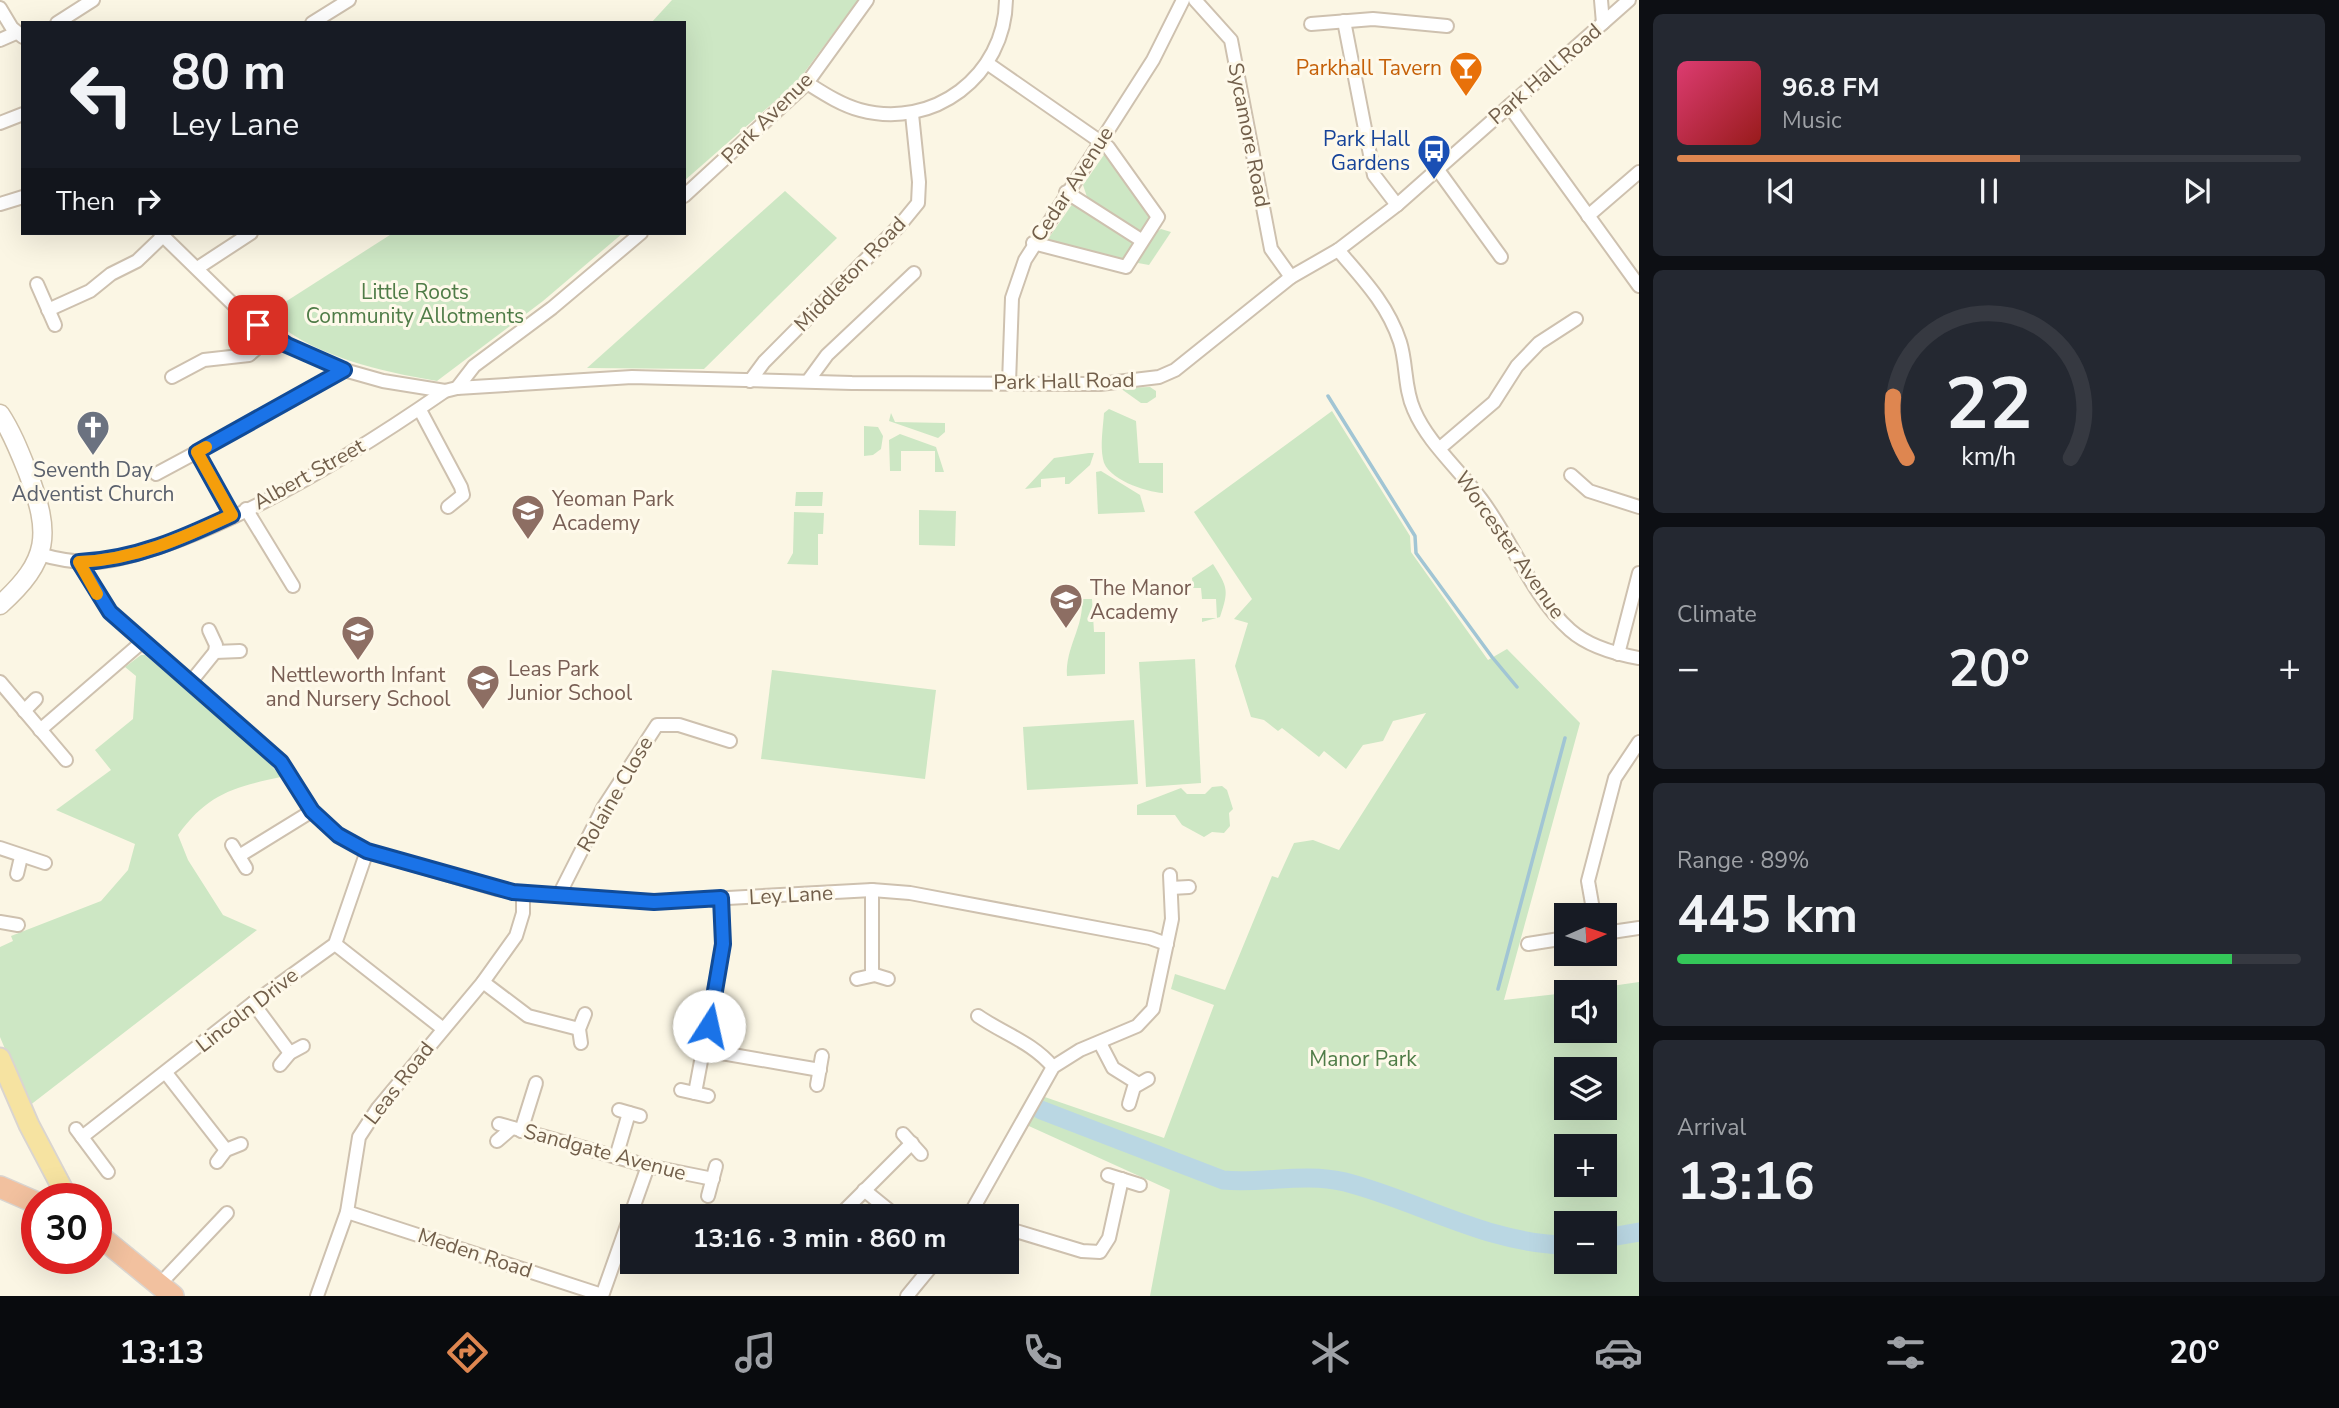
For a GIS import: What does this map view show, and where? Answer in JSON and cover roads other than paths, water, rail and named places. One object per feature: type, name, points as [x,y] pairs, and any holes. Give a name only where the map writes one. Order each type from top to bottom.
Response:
[{"type":"highway","points":[[0,1187],[21,1196]]},
{"type":"highway","points":[[112,1246],[166,1290]]},
{"type":"main road","points":[[0,1058],[29,1125],[60,1183]]},
{"type":"street","points":[[60,21],[93,0]]},
{"type":"street","points":[[315,21],[349,0]]},
{"type":"street","name":"Park Avenue","points":[[686,194],[807,83],[867,0]]},
{"type":"street","points":[[807,83],[859,110],[912,114],[957,94],[987,63],[1003,28],[1006,0]]},
{"type":"street","name":"Cedar Avenue","points":[[1009,383],[1012,298],[1032,243],[1153,60],[1183,0]]},
{"type":"street","name":"Sycamore Road","points":[[1195,0],[1231,40],[1271,249],[1291,277]]},
{"type":"street","points":[[1601,0],[1603,23]]},
{"type":"street","name":"Park Hall Road","points":[[163,235],[199,267],[243,314],[271,336],[317,360],[383,381],[451,389],[632,377],[750,381],[1100,384],[1159,377],[1201,351],[1291,277],[1338,250],[1397,205],[1629,0]]},
{"type":"street","points":[[0,8],[20,35],[0,40]]},
{"type":"street","points":[[1311,24],[1373,19],[1447,26]]},
{"type":"street","points":[[1344,21],[1374,175],[1397,205]]},
{"type":"street","points":[[987,63],[1108,147],[1158,217],[1126,267],[1032,243]]},
{"type":"street","points":[[1509,106],[1639,286]]},
{"type":"street","name":"Middleton Road","points":[[750,381],[764,362],[900,225],[918,203],[919,182],[912,114]]},
{"type":"street","points":[[0,123],[21,115]]},
{"type":"street","points":[[1438,170],[1501,257]]},
{"type":"street","points":[[1588,216],[1639,172]]},
{"type":"street","points":[[1066,192],[1141,240]]},
{"type":"street","points":[[0,205],[21,198]]},
{"type":"street","points":[[48,310],[90,291],[111,274],[137,261],[161,235]]},
{"type":"street","points":[[199,267],[248,235]]},
{"type":"street","points":[[451,389],[474,366],[552,308],[639,235]]},
{"type":"street","name":"Worcester Avenue","points":[[1338,250],[1372,288],[1388,313],[1401,344],[1412,407],[1423,428],[1482,500],[1541,595],[1570,630],[1618,654],[1639,658]]},
{"type":"street","points":[[808,381],[828,355],[911,281]]},
{"type":"street","points":[[37,284],[55,325]]},
{"type":"street","points":[[1440,448],[1494,402],[1517,366],[1539,343],[1576,319]]},
{"type":"street","points":[[172,377],[204,360],[249,355],[271,336]]},
{"type":"street","points":[[156,474],[344,370]]},
{"type":"street","name":"Albert Street","points":[[39,554],[79,562],[112,560],[151,549],[246,509],[352,452],[451,389]]},
{"type":"street","points":[[420,410],[461,487],[463,495],[448,508]]},
{"type":"street","points":[[0,414],[15,440],[38,500],[44,527],[39,554],[26,578],[0,605]]},
{"type":"street","points":[[197,452],[232,515]]},
{"type":"street","points":[[1572,475],[1589,491],[1639,507]]},
{"type":"street","points":[[246,509],[293,586]]},
{"type":"street","name":"Ley Lane","points":[[79,562],[110,612],[281,762],[312,811],[338,835],[367,851],[497,889],[523,893],[654,902],[873,890],[909,892],[1150,937],[1167,944]]},
{"type":"street","points":[[1618,654],[1639,573]]},
{"type":"street","points":[[190,683],[215,652],[216,645],[209,630]]},
{"type":"street","points":[[40,730],[142,642]]},
{"type":"street","points":[[215,652],[240,651]]},
{"type":"street","points":[[0,682],[66,760]]},
{"type":"street","points":[[24,710],[36,699]]},
{"type":"street","name":"Rolaine Close","points":[[559,895],[603,808],[657,725],[679,725],[730,741]]},
{"type":"street","points":[[1592,903],[1588,881],[1615,778],[1639,742]]},
{"type":"street","points":[[246,868],[235,850],[312,811]]},
{"type":"street","points":[[0,848],[45,863]]},
{"type":"street","points":[[367,851],[335,944],[442,1028]]},
{"type":"street","points":[[16,874],[21,857]]},
{"type":"street","points":[[976,1204],[1053,1067],[1072,1054],[1147,1019],[1157,999],[1172,919],[1171,882],[1189,887]]},
{"type":"street","points":[[872,975],[873,890]]},
{"type":"street","name":"Leas Road","points":[[317,1296],[347,1212],[356,1148],[366,1125],[442,1028],[483,982],[516,936],[523,913],[523,893]]},
{"type":"street","points":[[681,1090],[702,1094],[704,1050],[723,944],[721,898]]},
{"type":"street","points":[[0,922],[18,925]]},
{"type":"street","points":[[1617,931],[1639,928]]},
{"type":"street","points":[[1528,944],[1554,940]]},
{"type":"street","name":"Lincoln Drive","points":[[108,1172],[79,1133],[166,1073],[253,1003],[335,944]]},
{"type":"street","points":[[858,979],[872,975],[888,979]]},
{"type":"street","points":[[483,982],[528,1016],[579,1029]]},
{"type":"street","points":[[253,1003],[290,1053]]},
{"type":"street","points":[[581,1043],[579,1029],[585,1014]]},
{"type":"street","points":[[978,1016],[1003,1032],[1032,1045],[1053,1067]]},
{"type":"street","points":[[1100,1043],[1112,1068],[1143,1081],[1129,1104]]},
{"type":"street","points":[[280,1065],[290,1053],[303,1046]]},
{"type":"street","points":[[704,1050],[820,1070]]},
{"type":"street","points":[[817,1085],[822,1056]]},
{"type":"street","points":[[166,1073],[226,1150]]},
{"type":"street","points":[[497,1141],[511,1128],[536,1083]]},
{"type":"street","points":[[616,1157],[629,1113]]},
{"type":"street","name":"Sandgate Avenue","points":[[511,1128],[648,1166],[713,1179]]},
{"type":"street","points":[[851,1204],[907,1139],[921,1154]]},
{"type":"street","points":[[217,1162],[226,1150],[241,1144]]},
{"type":"street","points":[[602,1296],[648,1166]]},
{"type":"street","points":[[708,1196],[716,1166]]},
{"type":"street","points":[[1108,1175],[1140,1185]]},
{"type":"street","points":[[1019,1232],[1082,1251],[1100,1252],[1109,1238],[1122,1179]]},
{"type":"street","points":[[864,1190],[881,1204]]},
{"type":"street","name":"Meden Road","points":[[347,1212],[602,1296]]},
{"type":"street","points":[[166,1290],[227,1213]]},
{"type":"street","points":[[906,1296],[925,1274]]},
{"type":"waterway","points":[[1328,396],[1415,536],[1416,553],[1517,687]]},
{"type":"waterway","points":[[1498,989],[1565,738]]},
{"type":"waterway","points":[[1041,1110],[1223,1180],[1314,1178],[1345,1182],[1481,1230],[1554,1244]]},
{"type":"waterway","points":[[1617,1236],[1639,1232]]},
{"type":"place","name":"Parkhall Tavern","points":[[1466,98]]},
{"type":"place","name":"Park Hall Gardens","points":[[1434,181]]},
{"type":"place","name":"Seventh Day Adventist Church","points":[[93,457]]},
{"type":"place","name":"Yeoman Park Academy","points":[[528,541]]},
{"type":"place","name":"The Manor Academy","points":[[1066,630]]},
{"type":"place","name":"Nettleworth Infant and Nursery School","points":[[358,662]]},
{"type":"place","name":"Leas Park Junior School","points":[[483,711]]},
{"type":"park label","name":"Little Roots Community Allotments","points":[[415,304]]},
{"type":"park label","name":"Manor Park","points":[[1363,1059]]}]
